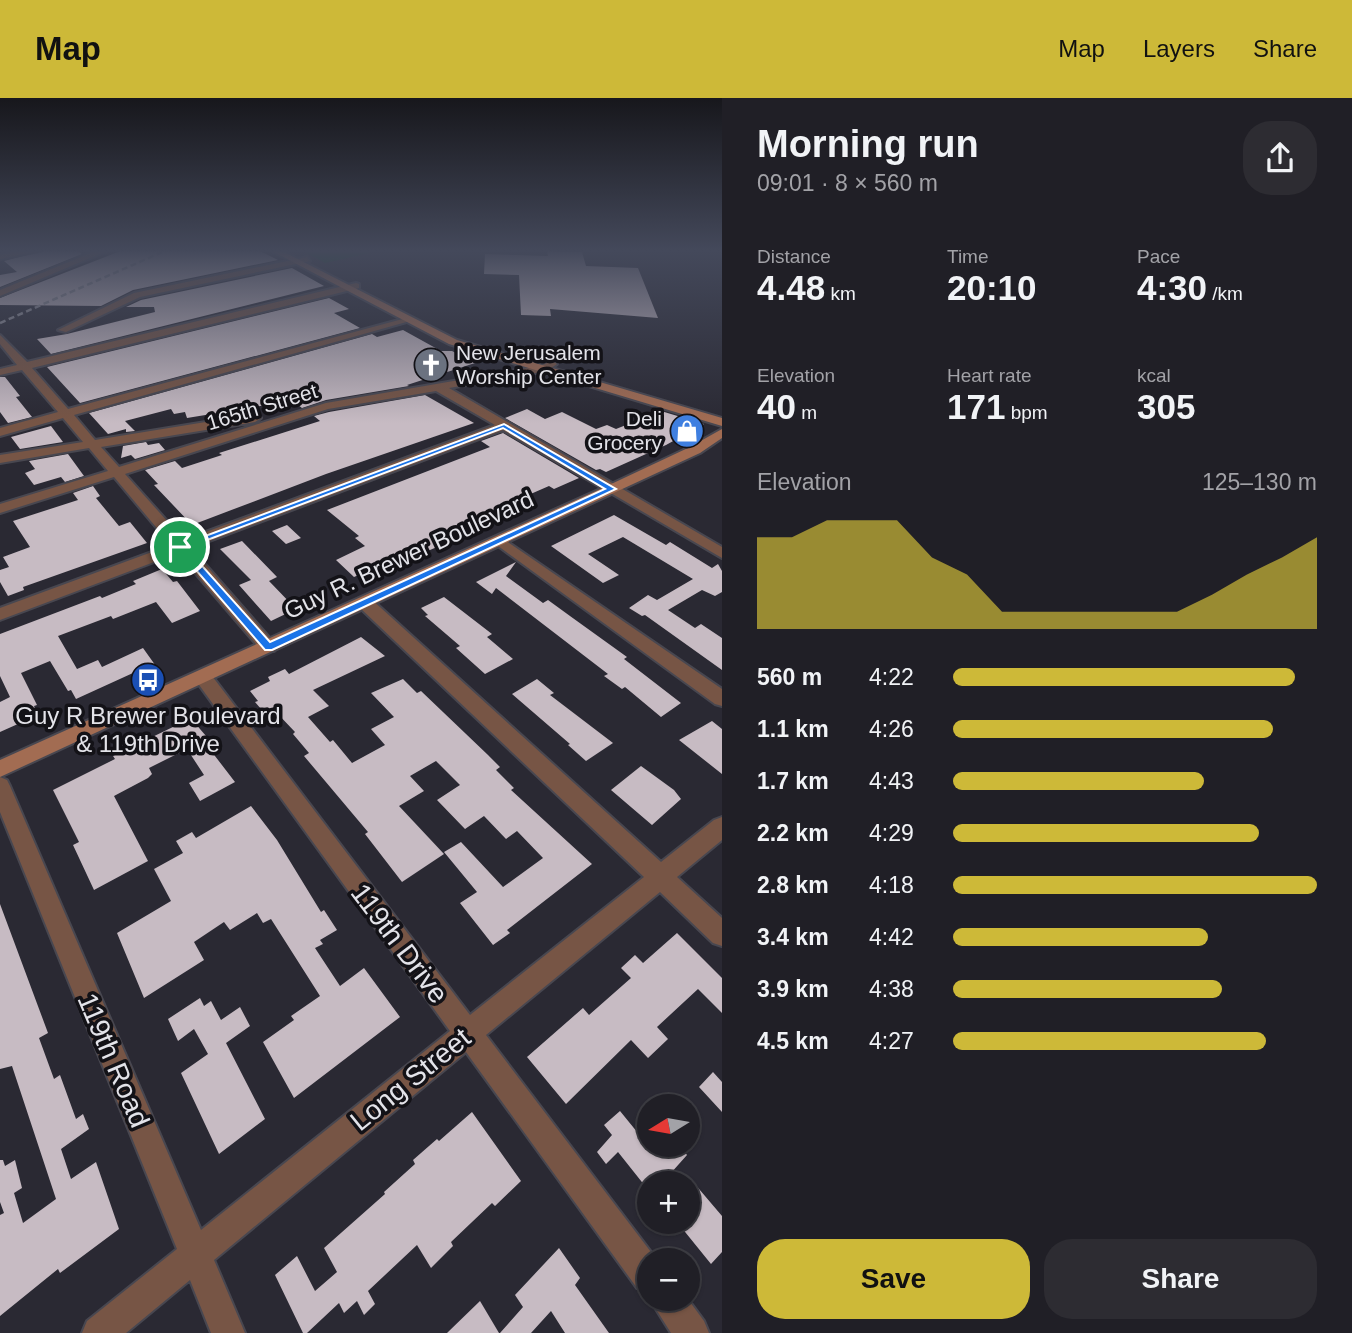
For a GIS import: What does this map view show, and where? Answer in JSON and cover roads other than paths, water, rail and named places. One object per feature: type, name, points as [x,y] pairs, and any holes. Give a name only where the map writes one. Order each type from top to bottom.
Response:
[{"type":"main road","points":[[392,308],[463,338],[722,422]]},
{"type":"main road","points":[[548,366],[722,415]]},
{"type":"main road","name":"Guy R. Brewer Boulevard","points":[[0,769],[612,489],[695,450],[722,433]]},
{"type":"street","points":[[63,330],[110,308]]},
{"type":"street","points":[[0,372],[265,308]]},
{"type":"street","points":[[0,432],[412,318]]},
{"type":"street","points":[[0,338],[114,473],[268,647]]},
{"type":"street","name":"165th Street","points":[[0,509],[326,407],[548,366]]},
{"type":"street","points":[[438,387],[722,553]]},
{"type":"street","points":[[0,459],[326,407]]},
{"type":"street","points":[[226,423],[235,435]]},
{"type":"street","points":[[0,614],[504,426]]},
{"type":"street","points":[[499,540],[722,699]]},
{"type":"street","points":[[364,602],[722,934]]},
{"type":"street","name":"119th Drive","points":[[203,677],[637,1260]]},
{"type":"street","name":"119th Road","points":[[0,786],[228,1333]]},
{"type":"street","name":"Long Street","points":[[99,1333],[722,827]]},
{"type":"street","points":[[676,1311],[692,1333]]},
{"type":"railway","points":[[0,323],[35,308]]},
{"type":"place","name":"New Jerusalem Worship Center","points":[[431,365]]},
{"type":"place","name":"Deli Grocery","points":[[687,431]]},
{"type":"place","name":"Guy R Brewer Boulevard & 119th Drive","points":[[148,680]]}]
